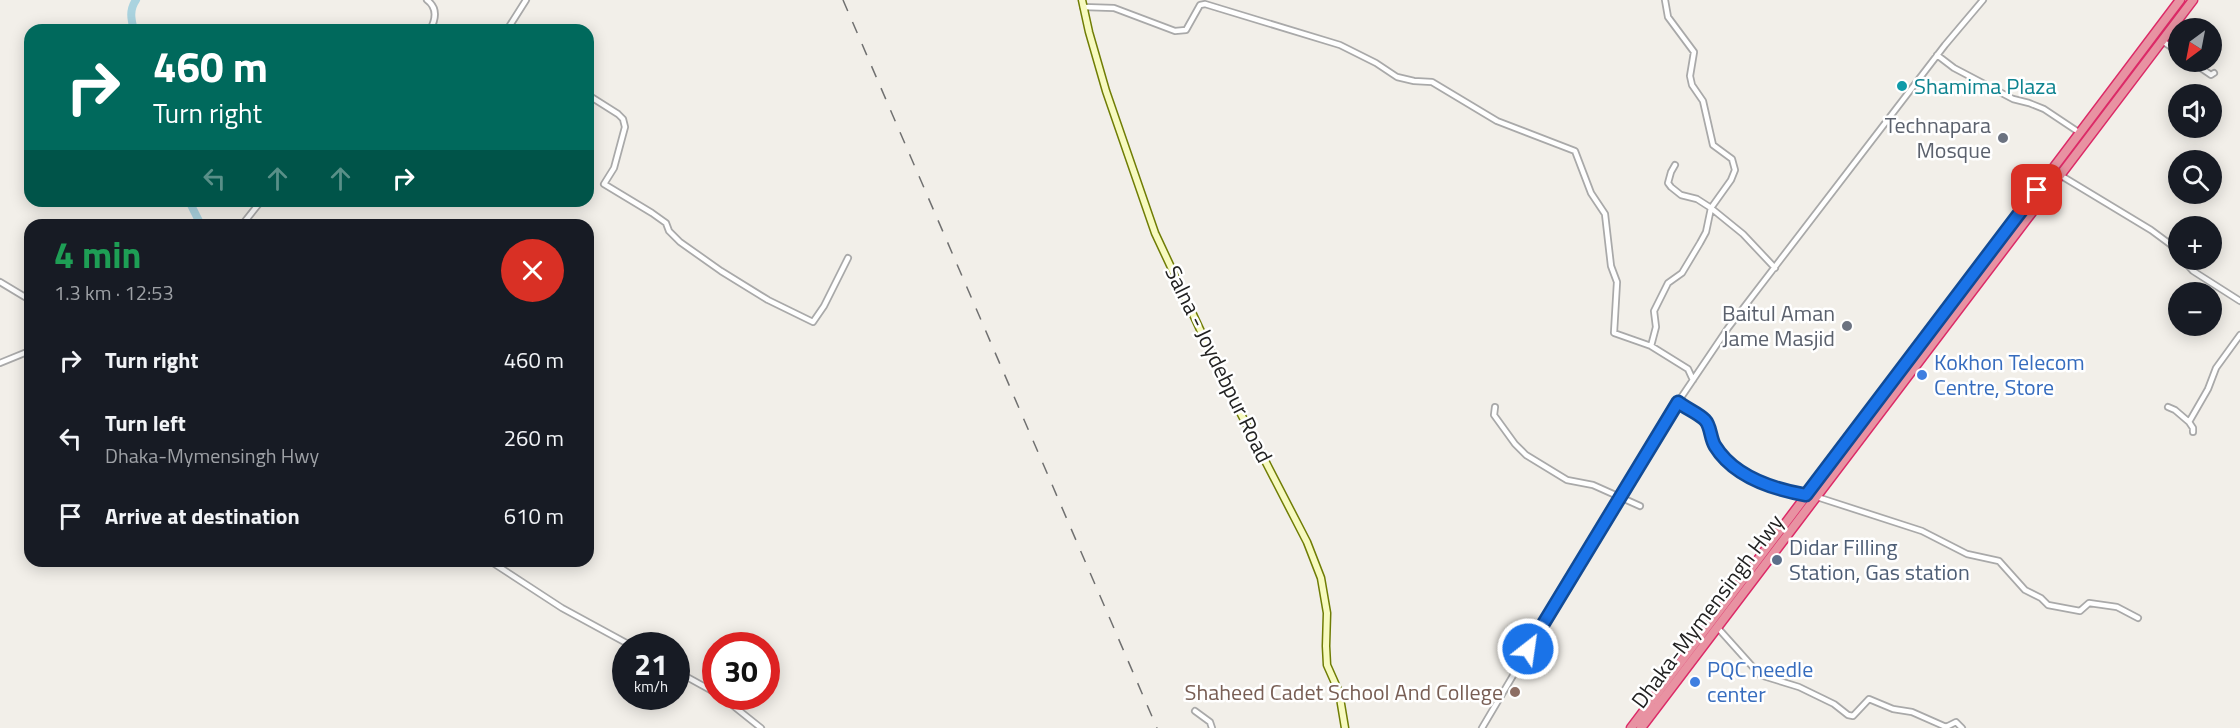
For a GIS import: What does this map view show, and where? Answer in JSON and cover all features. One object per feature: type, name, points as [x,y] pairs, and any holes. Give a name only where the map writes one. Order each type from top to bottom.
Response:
[{"type":"highway","name":"Dhaka-Mymensingh Hwy","points":[[1631,728],[2180,0]]},
{"type":"highway","name":"Dhaka-Mymensingh Hwy","points":[[1641,728],[2193,0]]},
{"type":"main road","name":"Salna - Joydebpur Road","points":[[1083,3],[1106,91],[1155,233],[1225,383],[1285,495],[1321,578],[1327,613],[1328,665],[1339,692],[1345,728]]},
{"type":"street","points":[[427,0],[434,5],[436,10],[433,24]]},
{"type":"street","points":[[511,24],[526,0]]},
{"type":"street","points":[[1651,346],[1656,327],[1654,311],[1668,284],[1682,273],[1700,243],[1706,232],[1710,208],[1731,180],[1735,170],[1732,159],[1713,145],[1703,101],[1692,86],[1690,76],[1694,52],[1668,17],[1665,0]]},
{"type":"street","points":[[1482,728],[1678,402],[1728,328],[1937,55],[1983,0]]},
{"type":"street","points":[[1083,3],[1114,8],[1175,31],[1186,30],[1200,5],[1204,3],[1276,24],[1340,45],[1405,80],[1432,82],[1497,121],[1575,151],[1592,194],[1605,214],[1611,266],[1617,282],[1614,333],[1651,346],[1688,369],[1693,380]]},
{"type":"street","points":[[2162,41],[2168,45]]},
{"type":"street","points":[[1937,55],[1954,68],[2013,99],[2044,110],[2080,133]]},
{"type":"street","points":[[2207,72],[2211,75],[2214,73]]},
{"type":"street","points":[[594,99],[618,114],[623,119],[625,127],[614,168],[604,184],[666,223],[669,231],[680,242],[721,271],[768,300],[813,322],[824,306],[848,258]]},
{"type":"street","points":[[1675,165],[1668,183],[1671,188],[1681,195],[1697,199],[1710,208],[1743,234],[1775,268]]},
{"type":"street","points":[[2060,175],[2168,243]]},
{"type":"street","points":[[247,219],[256,207]]},
{"type":"street","points":[[2192,270],[2240,301]]},
{"type":"street","points":[[0,282],[24,296]]},
{"type":"street","points":[[2188,422],[2208,390],[2216,368],[2240,335]]},
{"type":"street","points":[[0,363],[24,353]]},
{"type":"street","points":[[1678,402],[1704,418],[1714,444],[1734,467],[1767,486],[1806,495]]},
{"type":"street","points":[[1495,407],[1494,415],[1526,455],[1567,480],[1593,485],[1640,506]]},
{"type":"street","points":[[2168,407],[2188,422],[2194,429],[2193,432]]},
{"type":"street","points":[[1816,497],[1922,531],[1967,554],[2000,561],[2025,590],[2041,598],[2048,605],[2080,610],[2090,603],[2117,607],[2138,618]]},
{"type":"street","points":[[499,567],[562,608],[612,635]]},
{"type":"street","points":[[1717,627],[1760,675],[1800,687],[1834,704],[1848,715],[1854,716],[1869,699],[1893,709],[1912,712],[1946,727],[1956,722],[1962,728]]},
{"type":"street","points":[[738,710],[761,728]]},
{"type":"street","points":[[1195,711],[1210,722],[1212,728]]},
{"type":"waterway","points":[[132,24],[132,7],[136,0]]},
{"type":"waterway","points":[[192,207],[198,219]]},
{"type":"railway","points":[[843,0],[1157,728]]},
{"type":"place","name":"Shamima Plaza","points":[[1902,86]]},
{"type":"place","name":"Technapara Mosque","points":[[2003,138]]},
{"type":"place","name":"Baitul Aman Jame Masjid","points":[[1847,326]]},
{"type":"place","name":"Kokhon Telecom Centre, Store","points":[[1922,375]]},
{"type":"place","name":"Didar Filling Station, Gas station","points":[[1777,560]]},
{"type":"place","name":"PQC needle center","points":[[1695,682]]},
{"type":"place","name":"Shaheed Cadet School And College","points":[[1515,692]]},
{"type":"route","points":[[1528,649],[1678,402],[1704,418],[1714,444],[1734,467],[1767,486],[1806,495],[2037,190]]}]
